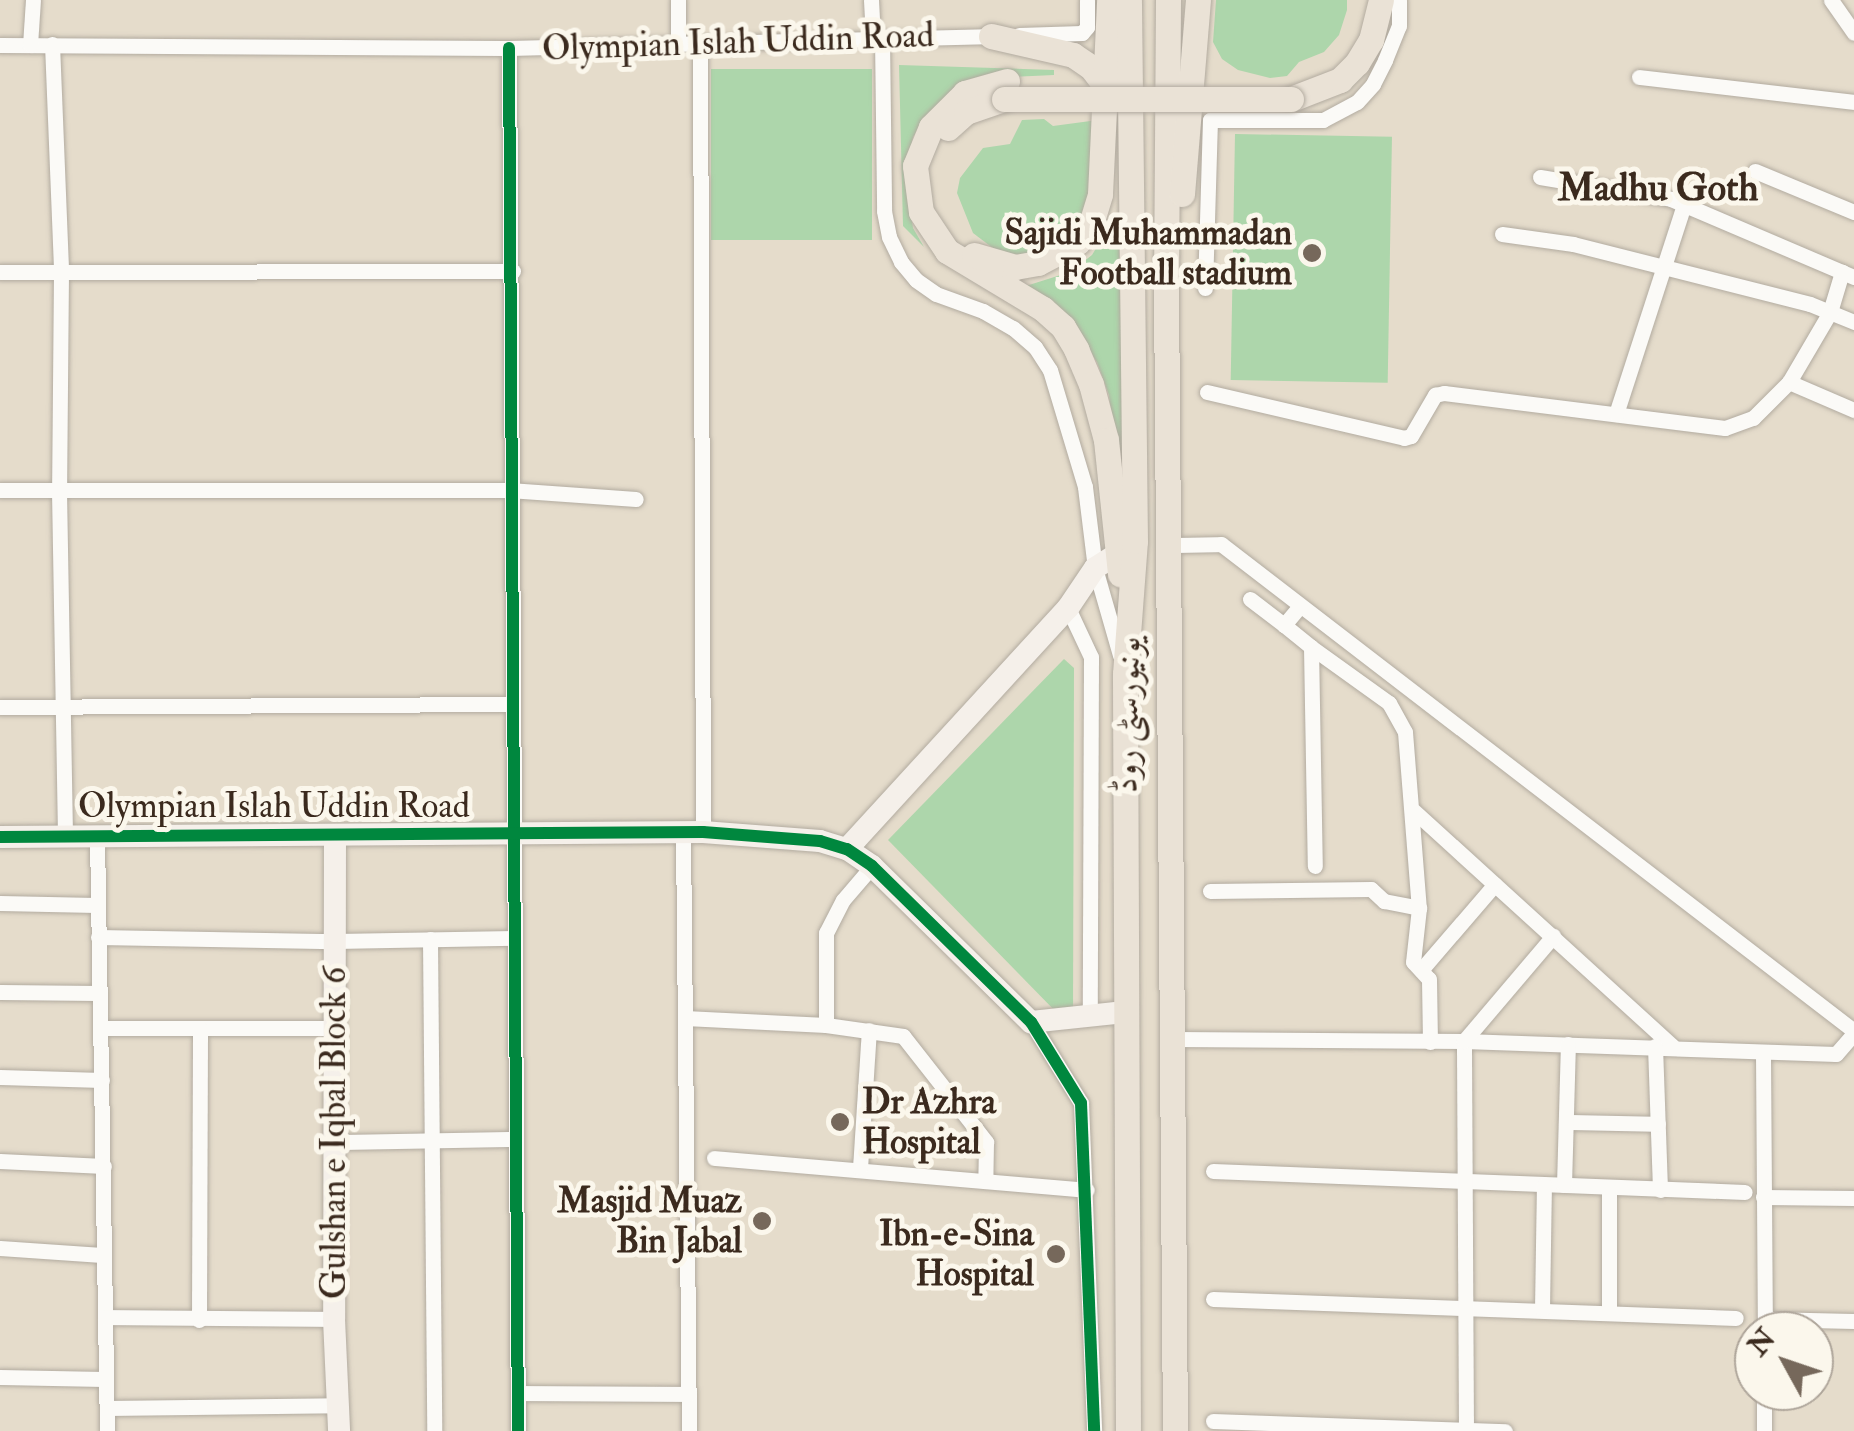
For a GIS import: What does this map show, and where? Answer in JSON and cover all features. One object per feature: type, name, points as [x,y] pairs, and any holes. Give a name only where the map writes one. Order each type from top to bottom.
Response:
[{"type":"main road","points":[[1005,90],[966,112],[940,138],[930,172],[930,192],[934,214],[954,242],[992,264],[1015,268],[1058,255],[1078,242],[1091,224],[1100,194],[1109,0]]},
{"type":"main road","points":[[1127,548],[1129,0]]},
{"type":"main road","name":"یونیورسٹی روڈ","points":[[1168,0],[1166,287],[1175,1431]]},
{"type":"main road","points":[[1166,287],[1180,221],[1198,0]]},
{"type":"main road","points":[[1291,91],[1329,68],[1344,52],[1358,33],[1364,0]]},
{"type":"main road","points":[[1127,548],[1091,384],[1063,327],[1043,309],[947,251],[920,212],[915,166],[931,127],[965,93],[1291,91],[1340,80],[1358,63],[1375,29],[1381,0]]},
{"type":"main road","points":[[992,36],[1073,55],[1091,67],[1104,84]]},
{"type":"main road","name":"یونیورسٹی روڈ","points":[[1127,548],[1128,1431]]},
{"type":"street","points":[[30,44],[33,0]]},
{"type":"street","points":[[678,0],[678,44]]},
{"type":"street","points":[[872,0],[884,211],[889,237],[901,262],[916,280],[936,294],[983,311],[1013,328],[1035,347],[1050,370],[1085,487],[1095,568],[1126,674]]},
{"type":"street","name":"Olympian Islah Uddin Road","points":[[0,45],[510,48],[1082,33],[1086,28],[1087,0]]},
{"type":"street","points":[[1206,288],[1210,120],[1323,120],[1357,102],[1374,84],[1399,26],[1399,0]]},
{"type":"street","points":[[1831,0],[1854,33]]},
{"type":"street","points":[[689,1431],[685,1018],[693,832],[700,43]]},
{"type":"street","points":[[52,44],[61,272],[59,492],[65,837]]},
{"type":"street","points":[[510,48],[513,271],[509,490],[518,1431]]},
{"type":"street","points":[[1639,77],[1854,102]]},
{"type":"street","points":[[1756,171],[1854,212]]},
{"type":"street","points":[[1207,392],[1404,438],[1411,436],[1435,395],[1444,393],[1725,428],[1752,418],[1788,382],[1848,275],[1684,205],[1540,177]]},
{"type":"street","points":[[1616,414],[1684,205]]},
{"type":"street","points":[[1502,234],[1572,244],[1830,312],[1854,322]]},
{"type":"street","points":[[0,272],[513,271]]},
{"type":"street","points":[[1788,382],[1854,410]]},
{"type":"street","points":[[0,490],[509,490],[636,499]]},
{"type":"street","points":[[1170,545],[1221,544],[1854,1032],[1836,1054],[1464,1041],[1174,1039]]},
{"type":"street","points":[[1094,1431],[1082,1102],[1031,1022],[872,866],[847,849],[1068,608],[1095,568],[1127,548]]},
{"type":"street","points":[[1250,599],[1389,702],[1405,732],[1419,908],[1413,962],[1429,979],[1430,1042]]},
{"type":"street","points":[[1284,625],[1300,606]]},
{"type":"street","points":[[1068,608],[1091,657],[1090,1016]]},
{"type":"street","points":[[1312,647],[1315,866]]},
{"type":"street","points":[[0,707],[512,704]]},
{"type":"street","points":[[1414,811],[1672,1046]]},
{"type":"street","name":"Olympian Islah Uddin Road","points":[[0,837],[693,832],[820,841],[847,849]]},
{"type":"street","name":"Gulshan e Iqbal Block 6","points":[[335,835],[334,1319],[338,1431]]},
{"type":"street","points":[[97,836],[107,1431]]},
{"type":"street","points":[[826,1025],[826,933],[842,900],[872,866]]},
{"type":"street","points":[[1421,970],[1496,884]]},
{"type":"street","points":[[1210,891],[1370,890],[1384,901],[1419,908]]},
{"type":"street","points":[[0,903],[96,905]]},
{"type":"street","points":[[98,936],[335,942],[514,938]]},
{"type":"street","points":[[1466,1430],[1464,1041],[1553,936]]},
{"type":"street","points":[[430,939],[434,1431]]},
{"type":"street","points":[[0,992],[98,993]]},
{"type":"street","points":[[1031,1022],[1125,1012]]},
{"type":"street","points":[[685,1018],[826,1025],[903,1036],[986,1142],[985,1180]]},
{"type":"street","points":[[100,1028],[336,1028]]},
{"type":"street","points":[[199,1320],[200,1029]]},
{"type":"street","points":[[860,1168],[869,1030]]},
{"type":"street","points":[[1564,1186],[1568,1044]]},
{"type":"street","points":[[1654,1046],[1660,1190]]},
{"type":"street","points":[[1763,1054],[1765,1311]]},
{"type":"street","points":[[0,1076],[102,1080]]},
{"type":"street","points":[[1566,1122],[1658,1124]]},
{"type":"street","points":[[335,1142],[515,1139]]},
{"type":"street","points":[[714,1158],[1087,1190]]},
{"type":"street","points":[[0,1161],[104,1166]]},
{"type":"street","points":[[1213,1172],[1745,1192]]},
{"type":"street","points":[[1542,1308],[1544,1184]]},
{"type":"street","points":[[1609,1188],[1610,1312]]},
{"type":"street","points":[[1763,1197],[1854,1198]]},
{"type":"street","points":[[0,1248],[102,1255]]},
{"type":"street","points":[[1213,1300],[1466,1305],[1734,1318]]},
{"type":"street","points":[[105,1317],[334,1319]]},
{"type":"street","points":[[0,1377],[104,1379]]},
{"type":"street","points":[[518,1393],[688,1394]]},
{"type":"street","points":[[107,1408],[338,1405]]},
{"type":"street","points":[[1213,1421],[1504,1431]]},
{"type":"green space","points":[[1216,0],[1347,0],[1347,10],[1339,35],[1324,52],[1299,62],[1287,76],[1270,78],[1238,70],[1222,59],[1213,42]]},
{"type":"green space","points":[[899,65],[1054,70],[1054,75],[993,78],[925,117],[913,137],[906,182],[913,228],[924,247],[903,226]]},
{"type":"green space","points":[[711,69],[872,69],[872,240],[711,240]]},
{"type":"green space","points":[[1044,119],[1053,126],[1098,120],[1090,199],[1074,229],[1033,257],[1002,255],[973,233],[957,193],[960,178],[983,148],[1010,144],[1022,120]]},
{"type":"green space","points":[[1235,134],[1392,137],[1388,383],[1231,380]]},
{"type":"green space","points":[[1108,228],[1119,231],[1125,458],[1116,452],[1109,395],[1097,362],[1078,334],[1003,284],[1029,285],[1070,272],[1092,255]]},
{"type":"green space","points":[[1064,659],[1074,668],[1073,1017],[1060,1016],[888,840]]},
{"type":"cycle path","points":[[509,48],[518,1431]]},
{"type":"cycle path","points":[[0,837],[703,832],[820,841],[847,849],[872,866],[1031,1022],[1081,1103],[1094,1431]]},
{"type":"place","name":"Sajidi Muhammadan Football stadium","points":[[1312,253]]},
{"type":"place","name":"Dr Azhra Hospital","points":[[840,1122]]},
{"type":"place","name":"Masjid Muaz Bin Jabal","points":[[762,1221]]},
{"type":"place","name":"Ibn-e-Sina Hospital","points":[[1056,1254]]},
{"type":"district","name":"Madhu Goth","points":[[1658,189]]}]
